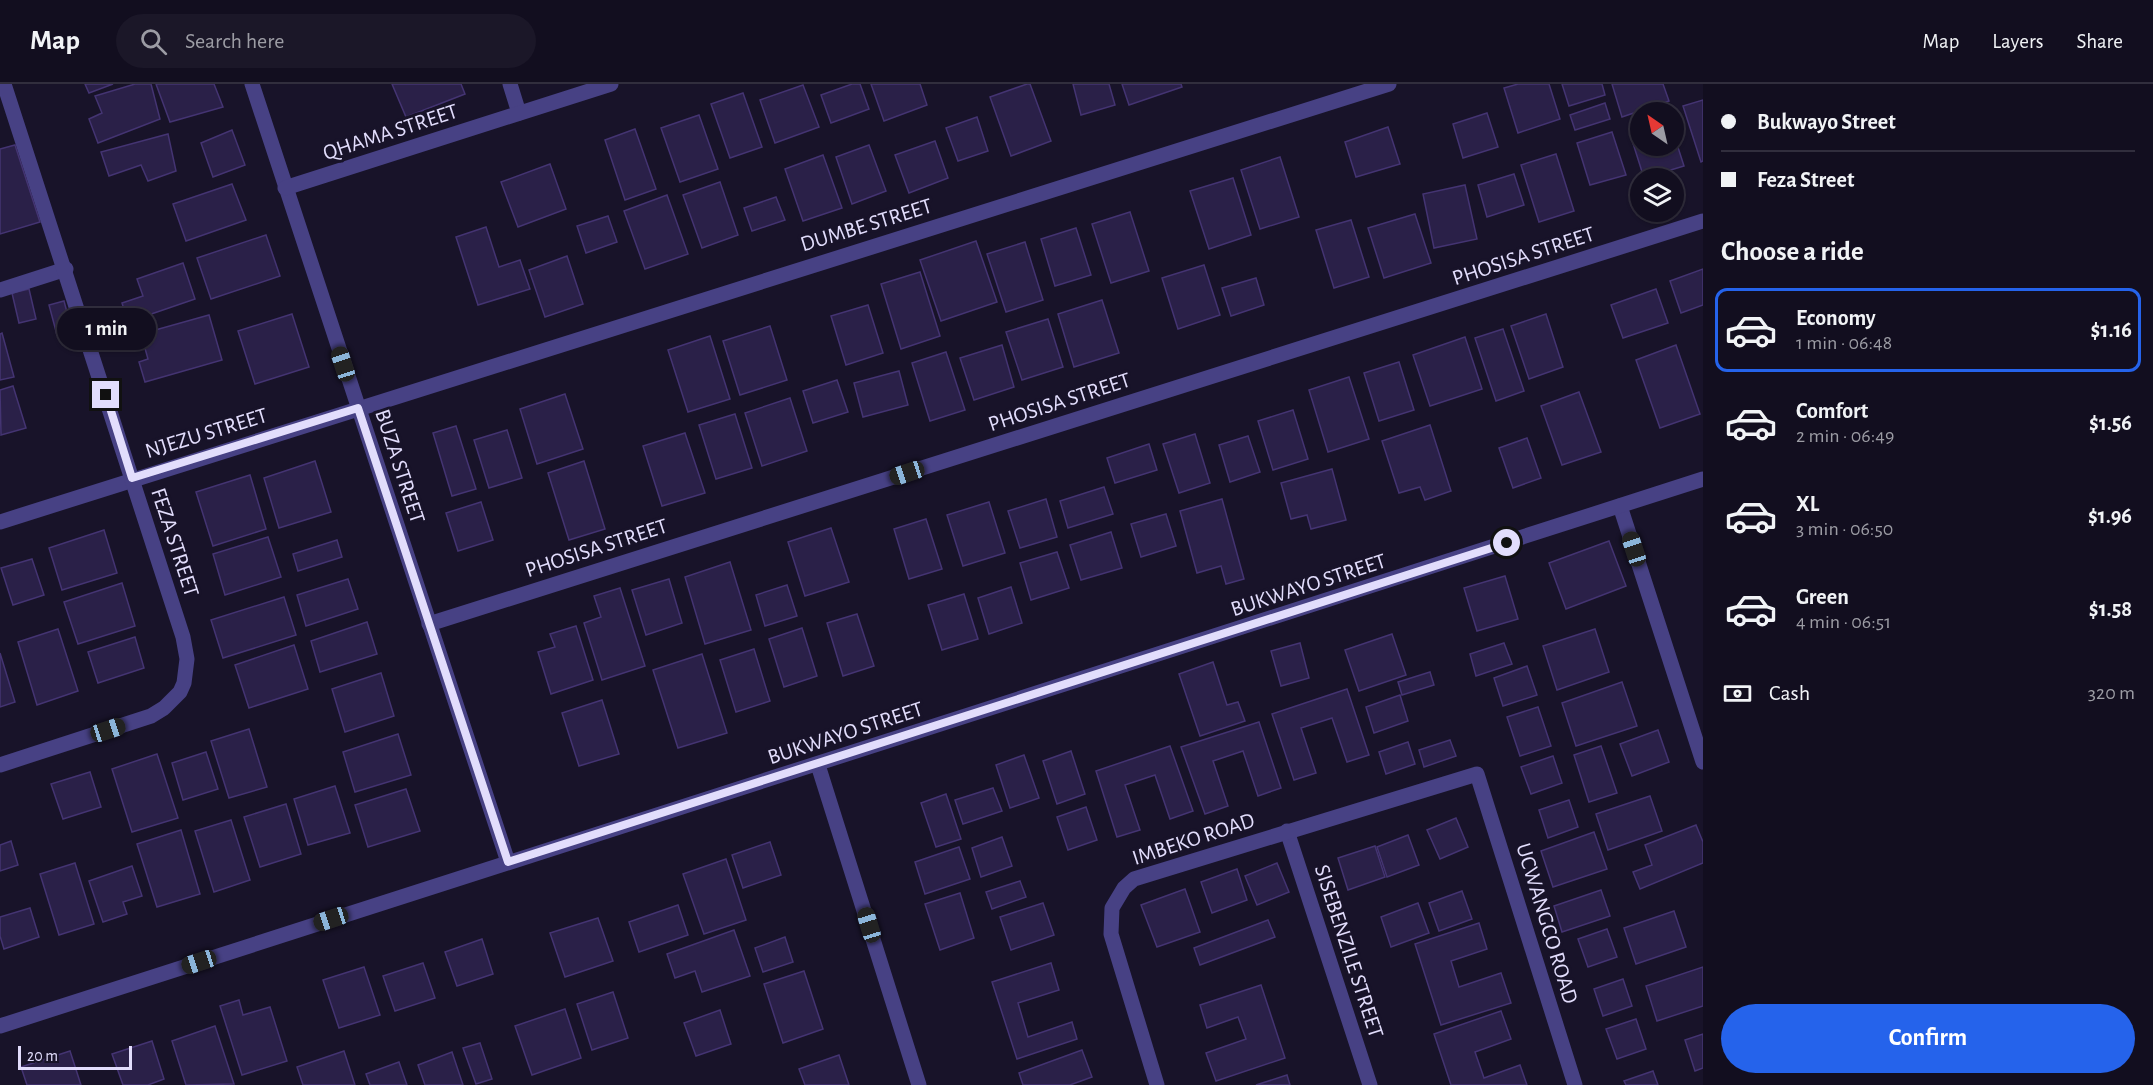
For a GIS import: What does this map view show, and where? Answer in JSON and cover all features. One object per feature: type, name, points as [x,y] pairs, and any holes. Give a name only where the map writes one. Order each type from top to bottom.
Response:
[{"type":"street","name":"FEZA STREET","points":[[0,765],[151,716],[180,692],[186,673],[186,647],[66,269],[4,84]]},
{"type":"street","name":"BUZA STREET","points":[[252,84],[508,862]]},
{"type":"street","points":[[510,84],[519,113]]},
{"type":"street","name":"QHAMA STREET","points":[[285,188],[611,84]]},
{"type":"street","name":"DUMBE STREET","points":[[358,408],[1389,84]]},
{"type":"street","name":"PHOSISA STREET","points":[[429,624],[1703,221]]},
{"type":"street","points":[[0,290],[66,269]]},
{"type":"street","name":"NJEZU STREET","points":[[0,522],[132,478],[358,408]]},
{"type":"street","name":"BUKWAYO STREET","points":[[0,1026],[1703,479]]},
{"type":"street","points":[[1620,506],[1700,743],[1703,762]]},
{"type":"street","points":[[818,765],[919,1085]]},
{"type":"street","name":"IMBEKO ROAD","points":[[1157,1085],[1111,934],[1112,908],[1124,888],[1134,879],[1477,774]]},
{"type":"street","name":"UCWANGCO ROAD","points":[[1477,774],[1575,1085]]},
{"type":"street","name":"SISEBENZILE STREET","points":[[1287,831],[1370,1085]]},
{"type":"building","points":[[85,84],[113,84],[89,93]]},
{"type":"building","points":[[135,84],[151,84],[160,119],[98,143],[89,119],[102,113],[95,96]]},
{"type":"building","points":[[156,84],[214,84],[223,107],[170,122]]},
{"type":"building","points":[[392,84],[461,84],[465,94],[406,117]]},
{"type":"building","points":[[852,84],[860,84],[869,109],[831,123],[821,95]]},
{"type":"building","points":[[871,84],[920,84],[927,105],[884,121]]},
{"type":"building","points":[[1030,84],[1051,141],[1011,156],[990,97]]},
{"type":"building","points":[[1073,84],[1109,84],[1115,105],[1081,115]]},
{"type":"building","points":[[1122,84],[1181,84],[1182,87],[1129,105]]},
{"type":"building","points":[[1518,84],[1549,84],[1560,119],[1518,133],[1504,88]]},
{"type":"building","points":[[1562,84],[1602,84],[1605,95],[1569,106]]},
{"type":"building","points":[[1612,84],[1663,84],[1669,101],[1630,102],[1630,114],[1622,117]]},
{"type":"building","points":[[803,85],[819,127],[775,143],[760,100]]},
{"type":"building","points":[[743,93],[762,147],[730,158],[711,104]]},
{"type":"building","points":[[1703,100],[1703,161],[1701,162],[1684,109],[1684,106]]},
{"type":"building","points":[[1605,103],[1610,119],[1575,130],[1570,115]]},
{"type":"building","points":[[1487,113],[1498,147],[1463,158],[1453,124]]},
{"type":"building","points":[[699,115],[718,169],[680,182],[661,128]]},
{"type":"building","points":[[977,117],[988,151],[958,161],[946,128]]},
{"type":"building","points":[[1388,127],[1400,164],[1356,177],[1345,142]]},
{"type":"building","points":[[635,129],[656,189],[625,200],[605,140]]},
{"type":"building","points":[[232,130],[245,165],[213,177],[201,143]]},
{"type":"building","points":[[1612,132],[1626,175],[1590,185],[1577,143]]},
{"type":"building","points":[[168,134],[176,171],[148,181],[141,165],[109,176],[101,152]]},
{"type":"building","points":[[935,141],[948,178],[909,193],[895,155]]},
{"type":"building","points":[[15,145],[40,222],[0,234],[0,149]]},
{"type":"building","points":[[869,145],[886,191],[852,204],[836,157]]},
{"type":"building","points":[[1556,154],[1574,211],[1539,222],[1521,165]]},
{"type":"building","points":[[823,155],[842,208],[803,221],[785,169]]},
{"type":"building","points":[[1637,156],[1681,156],[1684,166],[1677,168],[1641,168]]},
{"type":"building","points":[[1280,157],[1299,217],[1260,229],[1241,170]]},
{"type":"building","points":[[550,164],[566,209],[518,227],[501,182]]},
{"type":"building","points":[[1514,174],[1524,205],[1487,217],[1478,185]]},
{"type":"building","points":[[1233,178],[1251,235],[1209,249],[1190,191]]},
{"type":"building","points":[[720,182],[738,235],[702,248],[683,195]]},
{"type":"building","points":[[232,184],[246,220],[186,241],[173,204]]},
{"type":"building","points":[[1465,185],[1477,239],[1434,248],[1423,194]]},
{"type":"building","points":[[667,195],[688,254],[645,269],[624,211]]},
{"type":"building","points":[[776,197],[785,220],[752,231],[744,208]]},
{"type":"building","points":[[1130,212],[1149,271],[1111,283],[1092,224]]},
{"type":"building","points":[[1415,214],[1431,263],[1384,278],[1368,228]]},
{"type":"building","points":[[608,216],[617,242],[586,253],[577,226]]},
{"type":"building","points":[[1351,220],[1369,277],[1334,288],[1316,230]]},
{"type":"building","points":[[486,227],[499,267],[520,260],[530,289],[478,305],[456,237]]},
{"type":"building","points":[[1076,228],[1091,275],[1055,286],[1041,239]]},
{"type":"building","points":[[266,235],[280,276],[211,299],[197,258]]},
{"type":"building","points":[[976,241],[997,302],[941,321],[920,260]]},
{"type":"building","points":[[1025,242],[1043,300],[1006,312],[987,254]]},
{"type":"building","points":[[567,256],[583,304],[545,317],[529,270]]},
{"type":"building","points":[[183,263],[195,299],[128,322],[122,303],[143,296],[137,279]]},
{"type":"building","points":[[1204,265],[1220,315],[1178,329],[1162,278]]},
{"type":"building","points":[[1703,269],[1703,305],[1681,313],[1670,281]]},
{"type":"building","points":[[920,272],[940,336],[901,349],[881,284]]},
{"type":"building","points":[[1256,278],[1264,305],[1231,316],[1222,288]]},
{"type":"building","points":[[29,289],[36,319],[19,323],[12,293]]},
{"type":"building","points":[[1656,289],[1668,323],[1623,338],[1611,305]]},
{"type":"building","points":[[1102,300],[1119,353],[1074,367],[1058,314]]},
{"type":"building","points":[[64,301],[72,331],[57,335],[49,305]]},
{"type":"building","points":[[868,305],[883,353],[846,365],[831,316]]},
{"type":"building","points":[[292,314],[309,367],[255,384],[238,331]]},
{"type":"building","points":[[1546,314],[1563,367],[1529,379],[1511,326]]},
{"type":"building","points":[[209,315],[222,360],[145,382],[139,362],[148,359],[141,334]]},
{"type":"building","points":[[1048,319],[1063,367],[1022,380],[1006,332]]},
{"type":"building","points":[[770,326],[787,380],[740,395],[723,341]]},
{"type":"building","points":[[1503,329],[1524,391],[1496,401],[1475,338]]},
{"type":"building","points":[[2,333],[14,377],[0,380],[0,334]]},
{"type":"building","points":[[710,336],[730,399],[688,412],[668,350]]},
{"type":"building","points":[[1465,337],[1482,389],[1430,406],[1413,355]]},
{"type":"building","points":[[1002,345],[1014,387],[974,400],[960,358]]},
{"type":"building","points":[[1676,345],[1700,414],[1660,428],[1636,360]]},
{"type":"building","points":[[946,352],[965,410],[930,421],[912,363]]},
{"type":"building","points":[[1399,362],[1414,410],[1379,421],[1364,373]]},
{"type":"building","points":[[899,371],[908,405],[863,417],[854,383]]},
{"type":"building","points":[[1349,377],[1369,439],[1328,452],[1309,390]]},
{"type":"building","points":[[837,380],[848,412],[813,423],[803,391]]},
{"type":"building","points":[[13,386],[26,428],[1,435],[0,390]]},
{"type":"building","points":[[1579,392],[1601,452],[1562,465],[1541,406]]},
{"type":"building","points":[[565,394],[583,449],[537,464],[520,409]]},
{"type":"building","points":[[790,398],[807,451],[762,466],[745,413]]},
{"type":"building","points":[[1293,410],[1308,459],[1273,470],[1258,421]]},
{"type":"building","points":[[735,414],[752,468],[716,479],[699,425]]},
{"type":"building","points":[[1430,425],[1451,491],[1425,500],[1420,487],[1399,493],[1382,441]]},
{"type":"building","points":[[456,426],[476,489],[452,496],[433,433]]},
{"type":"building","points":[[507,430],[522,478],[489,488],[474,440]]},
{"type":"building","points":[[685,433],[705,493],[662,506],[643,446]]},
{"type":"building","points":[[1195,434],[1210,483],[1179,493],[1163,444]]},
{"type":"building","points":[[1248,436],[1260,472],[1230,482],[1219,445]]},
{"type":"building","points":[[1527,438],[1541,478],[1513,488],[1499,448]]},
{"type":"building","points":[[1149,444],[1157,470],[1115,483],[1107,458]]},
{"type":"building","points":[[315,461],[331,512],[279,528],[264,478]]},
{"type":"building","points":[[584,461],[605,529],[569,540],[548,473]]},
{"type":"building","points":[[1332,469],[1346,520],[1311,529],[1307,515],[1291,519],[1281,483]]},
{"type":"building","points":[[250,475],[266,529],[213,546],[196,492]]},
{"type":"building","points":[[1104,487],[1113,514],[1068,528],[1060,501]]},
{"type":"building","points":[[1046,499],[1057,537],[1020,548],[1008,511]]},
{"type":"building","points":[[1222,499],[1244,579],[1226,584],[1221,566],[1197,573],[1180,511]]},
{"type":"building","points":[[481,502],[493,540],[458,551],[446,513]]},
{"type":"building","points":[[989,502],[1005,553],[963,566],[947,515]]},
{"type":"building","points":[[1166,514],[1176,546],[1141,557],[1131,524]]},
{"type":"building","points":[[926,519],[942,569],[909,579],[894,529]]},
{"type":"building","points":[[831,528],[849,582],[805,596],[788,542]]},
{"type":"building","points":[[104,530],[117,573],[62,590],[49,548]]},
{"type":"building","points":[[1111,532],[1122,568],[1081,580],[1070,545]]},
{"type":"building","points":[[268,537],[281,577],[225,595],[213,554]]},
{"type":"building","points":[[337,540],[342,557],[298,571],[293,554]]},
{"type":"building","points":[[1609,541],[1626,586],[1566,609],[1549,563]]},
{"type":"building","points":[[1057,552],[1069,588],[1031,600],[1020,563]]},
{"type":"building","points":[[32,559],[44,595],[13,605],[1,568]]},
{"type":"building","points":[[730,562],[751,630],[705,644],[685,577]]},
{"type":"building","points":[[1505,576],[1518,619],[1477,631],[1464,588]]},
{"type":"building","points":[[348,579],[358,609],[306,626],[297,595]]},
{"type":"building","points":[[669,579],[682,623],[646,635],[632,590]]},
{"type":"building","points":[[122,583],[135,626],[78,644],[64,602]]},
{"type":"building","points":[[787,585],[797,616],[765,626],[756,595]]},
{"type":"building","points":[[1011,587],[1022,623],[989,634],[978,598]]},
{"type":"building","points":[[620,588],[645,666],[602,680],[584,623],[601,617],[594,596]]},
{"type":"building","points":[[964,594],[978,639],[942,650],[928,605]]},
{"type":"building","points":[[284,597],[296,635],[223,658],[211,620]]},
{"type":"building","points":[[857,614],[874,666],[843,676],[827,623]]},
{"type":"building","points":[[367,622],[377,654],[320,672],[311,641]]},
{"type":"building","points":[[576,626],[593,680],[551,694],[538,652],[555,647],[550,634]]},
{"type":"building","points":[[802,628],[817,676],[784,687],[769,639]]},
{"type":"building","points":[[58,629],[78,691],[37,705],[18,642]]},
{"type":"building","points":[[1595,629],[1609,672],[1557,690],[1543,646]]},
{"type":"building","points":[[1392,634],[1406,675],[1359,691],[1345,650]]},
{"type":"building","points":[[135,637],[144,668],[98,683],[88,652]]},
{"type":"building","points":[[1300,643],[1309,678],[1281,686],[1271,651]]},
{"type":"building","points":[[1504,643],[1512,664],[1476,676],[1470,654]]},
{"type":"building","points":[[294,645],[308,689],[249,708],[235,665]]},
{"type":"building","points":[[754,649],[770,701],[736,712],[720,660]]},
{"type":"building","points":[[0,653],[15,702],[0,707]]},
{"type":"building","points":[[702,654],[727,733],[678,748],[653,670]]},
{"type":"building","points":[[1213,662],[1227,705],[1238,702],[1245,721],[1200,736],[1179,674]]},
{"type":"building","points":[[1527,666],[1537,695],[1503,706],[1494,678]]},
{"type":"building","points":[[1430,672],[1434,685],[1402,695],[1398,682]]},
{"type":"building","points":[[381,673],[394,716],[345,732],[332,689]]},
{"type":"building","points":[[1622,682],[1637,726],[1576,746],[1562,703]]},
{"type":"building","points":[[1347,689],[1369,755],[1347,762],[1332,718],[1301,728],[1316,773],[1294,780],[1272,714]]},
{"type":"building","points":[[1400,695],[1408,721],[1374,733],[1366,707]]},
{"type":"building","points":[[602,700],[619,754],[579,766],[562,713]]},
{"type":"building","points":[[1538,707],[1551,746],[1520,756],[1507,717]]},
{"type":"building","points":[[1259,722],[1281,788],[1258,796],[1243,751],[1213,761],[1228,806],[1205,814],[1181,747]]},
{"type":"building","points":[[249,729],[267,787],[229,798],[211,741]]},
{"type":"building","points":[[1658,730],[1669,762],[1632,776],[1620,744]]},
{"type":"building","points":[[398,734],[411,775],[355,792],[343,752]]},
{"type":"building","points":[[1450,740],[1456,756],[1424,767],[1419,750]]},
{"type":"building","points":[[1408,742],[1415,764],[1386,774],[1379,752]]},
{"type":"building","points":[[1170,746],[1193,811],[1170,819],[1155,775],[1125,785],[1140,830],[1117,837],[1096,771]]},
{"type":"building","points":[[1601,746],[1617,793],[1589,802],[1574,755]]},
{"type":"building","points":[[1071,751],[1085,794],[1057,804],[1043,761]]},
{"type":"building","points":[[206,752],[218,789],[183,800],[172,763]]},
{"type":"building","points":[[157,754],[178,818],[132,832],[112,769]]},
{"type":"building","points":[[1024,755],[1039,798],[1010,808],[996,765]]},
{"type":"building","points":[[1553,756],[1562,783],[1531,794],[1521,767]]},
{"type":"building","points":[[90,772],[101,807],[63,819],[51,784]]},
{"type":"building","points":[[335,786],[350,833],[308,845],[294,799]]},
{"type":"building","points":[[993,788],[1002,811],[963,824],[955,800]]},
{"type":"building","points":[[406,789],[420,831],[368,847],[355,805]]},
{"type":"building","points":[[946,794],[961,839],[936,847],[921,803]]},
{"type":"building","points":[[1650,796],[1662,831],[1608,850],[1596,814]]},
{"type":"building","points":[[1569,800],[1578,827],[1548,838],[1539,810]]},
{"type":"building","points":[[286,804],[301,854],[260,867],[244,817]]},
{"type":"building","points":[[1086,807],[1097,840],[1068,850],[1057,817]]},
{"type":"building","points":[[1456,818],[1468,847],[1440,859],[1427,830]]},
{"type":"building","points":[[231,820],[250,880],[214,892],[195,831]]},
{"type":"building","points":[[1696,825],[1703,842],[1703,863],[1640,889],[1633,872],[1652,865],[1645,845]]},
{"type":"building","points":[[181,830],[200,894],[157,907],[137,844]]},
{"type":"building","points":[[1594,832],[1607,869],[1553,887],[1541,851]]},
{"type":"building","points":[[1408,835],[1419,865],[1387,877],[1377,847]]},
{"type":"building","points":[[1002,837],[1012,866],[981,877],[972,848]]},
{"type":"building","points":[[11,841],[18,865],[0,871],[0,845]]},
{"type":"building","points":[[770,842],[781,875],[743,888],[732,855]]},
{"type":"building","points":[[1375,846],[1385,877],[1348,890],[1338,858]]},
{"type":"building","points":[[959,847],[970,879],[925,894],[915,862]]},
{"type":"building","points":[[726,859],[746,920],[704,934],[683,874]]},
{"type":"building","points":[[75,863],[94,924],[59,935],[40,874]]},
{"type":"building","points":[[1277,863],[1289,892],[1257,905],[1245,876]]},
{"type":"building","points":[[132,866],[142,896],[123,902],[127,914],[103,922],[89,881]]},
{"type":"building","points":[[1237,869],[1247,900],[1212,913],[1201,882]]},
{"type":"building","points":[[1020,881],[1026,897],[992,909],[986,892]]},
{"type":"building","points":[[1185,889],[1200,932],[1157,947],[1141,905]]},
{"type":"building","points":[[1601,890],[1610,916],[1562,932],[1554,906]]},
{"type":"building","points":[[1462,891],[1472,919],[1439,931],[1429,903]]},
{"type":"building","points":[[960,893],[974,938],[940,950],[925,904]]},
{"type":"building","points":[[1043,903],[1054,935],[1011,950],[1000,917]]},
{"type":"building","points":[[1418,903],[1429,933],[1391,947],[1381,917]]},
{"type":"building","points":[[678,905],[688,935],[639,952],[629,922]]},
{"type":"building","points":[[30,908],[39,937],[4,949],[0,936],[0,917]]},
{"type":"building","points":[[1674,911],[1686,947],[1636,964],[1624,928]]},
{"type":"building","points":[[598,918],[613,961],[565,977],[550,933]]},
{"type":"building","points":[[1268,920],[1275,937],[1200,965],[1194,948]]},
{"type":"building","points":[[1479,923],[1487,949],[1451,961],[1459,987],[1501,973],[1511,1003],[1441,1025],[1415,944]]},
{"type":"building","points":[[1607,929],[1617,957],[1588,967],[1578,939]]},
{"type":"building","points":[[734,930],[750,976],[702,992],[695,971],[675,978],[667,954]]},
{"type":"building","points":[[785,937],[793,962],[763,972],[755,948]]},
{"type":"building","points":[[482,939],[493,974],[457,986],[445,952]]},
{"type":"building","points":[[423,963],[435,998],[395,1011],[383,976]]},
{"type":"building","points":[[1051,963],[1059,990],[1018,1003],[1028,1037],[1072,1022],[1077,1039],[1017,1059],[992,982]]},
{"type":"building","points":[[364,967],[380,1015],[339,1028],[323,980]]},
{"type":"building","points":[[1703,967],[1703,1006],[1657,1021],[1646,986]]},
{"type":"building","points":[[804,971],[823,1029],[783,1043],[764,984]]},
{"type":"building","points":[[1623,979],[1632,1006],[1603,1016],[1594,989]]},
{"type":"building","points":[[1261,985],[1285,1058],[1216,1081],[1206,1053],[1246,1039],[1238,1017],[1207,1028],[1200,1005]]},
{"type":"building","points":[[613,992],[628,1038],[592,1050],[577,1004]]},
{"type":"building","points":[[239,1000],[243,1015],[270,1007],[287,1061],[242,1075],[220,1006]]},
{"type":"building","points":[[565,1009],[581,1058],[532,1075],[515,1026]]},
{"type":"building","points":[[720,1010],[731,1044],[696,1056],[684,1023]]},
{"type":"building","points":[[1501,1011],[1511,1039],[1475,1052],[1484,1078],[1520,1065],[1527,1085],[1451,1085],[1434,1034]]},
{"type":"building","points":[[1636,1019],[1646,1049],[1617,1059],[1606,1029]]},
{"type":"building","points":[[215,1026],[234,1084],[186,1085],[172,1041]]},
{"type":"building","points":[[1703,1034],[1703,1068],[1695,1071],[1685,1040]]},
{"type":"building","points":[[152,1041],[164,1079],[148,1085],[123,1085],[112,1054]]},
{"type":"building","points":[[480,1043],[492,1079],[476,1084],[463,1048]]},
{"type":"building","points":[[1082,1050],[1092,1077],[1070,1085],[1023,1085],[1019,1073]]},
{"type":"building","points":[[70,1051],[81,1085],[27,1085],[21,1067]]},
{"type":"building","points":[[344,1051],[355,1085],[303,1085],[297,1067]]},
{"type":"building","points":[[452,1052],[463,1085],[425,1085],[418,1065]]},
{"type":"building","points":[[839,1055],[849,1085],[805,1085],[799,1069]]},
{"type":"building","points":[[399,1062],[407,1085],[370,1085],[366,1074]]},
{"type":"building","points":[[1653,1071],[1658,1085],[1626,1085],[1624,1081]]},
{"type":"building","points":[[1287,1075],[1290,1085],[1256,1085]]},
{"type":"route","points":[[106,395],[132,478],[358,408],[508,862],[840,758],[1507,543]]}]
